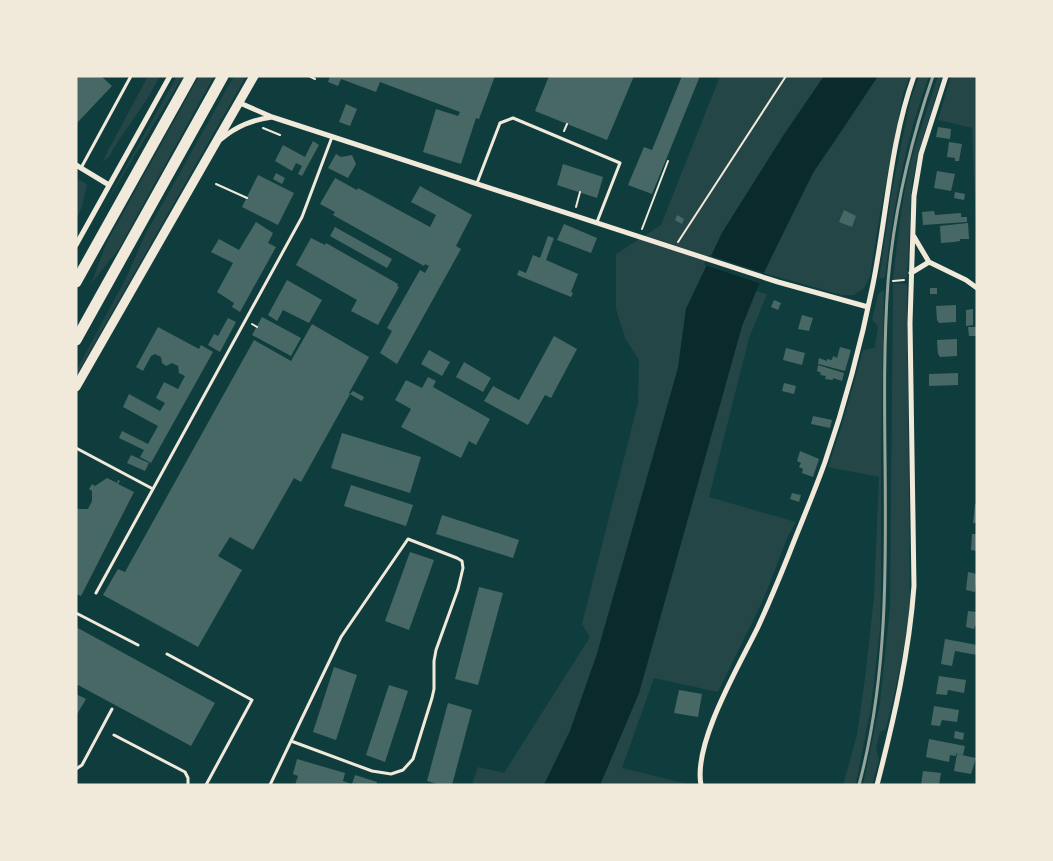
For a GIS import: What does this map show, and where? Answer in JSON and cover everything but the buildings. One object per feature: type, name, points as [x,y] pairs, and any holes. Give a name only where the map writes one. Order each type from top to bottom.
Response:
[{"type":"highway","points":[[76,282],[191,76]]},
{"type":"highway","points":[[76,340],[223,76]]},
{"type":"main road","points":[[76,387],[254,76]]},
{"type":"street","points":[[76,245],[170,76]]},
{"type":"street","points":[[701,785],[700,759],[706,738],[772,598],[824,465],[844,403],[868,307],[901,119],[914,76]]},
{"type":"street","points":[[878,785],[892,725],[912,620],[914,586],[911,434],[911,275],[914,196],[921,154],[946,76]]},
{"type":"street","points":[[240,103],[272,117],[704,258],[778,282],[868,307]]},
{"type":"street","points":[[217,142],[233,130],[251,121],[272,117]]},
{"type":"street","points":[[79,167],[110,184]]},
{"type":"street","points":[[912,234],[929,262],[966,280],[977,288]]},
{"type":"street","points":[[911,275],[929,262]]},
{"type":"lane","points":[[79,167],[131,76]]},
{"type":"lane","points":[[476,183],[500,123],[514,118],[620,163],[597,222]]},
{"type":"lane","points":[[96,594],[302,217],[332,136]]},
{"type":"lane","points":[[76,448],[153,489]]},
{"type":"lane","points":[[270,785],[284,755],[341,637],[408,540],[457,558],[462,562],[464,568],[458,590],[436,650],[432,698],[413,759],[404,770],[391,774],[372,771],[291,741]]},
{"type":"lane","points":[[76,613],[138,645]]},
{"type":"lane","points":[[167,654],[252,700],[206,785]]},
{"type":"lane","points":[[76,769],[82,765],[112,709]]},
{"type":"lane","points":[[114,735],[185,772],[188,778],[188,785]]},
{"type":"path","points":[[309,76],[315,79]]},
{"type":"path","points":[[675,248],[786,76]]},
{"type":"path","points":[[263,128],[280,134]]},
{"type":"path","points":[[639,236],[668,161]]},
{"type":"path","points":[[216,184],[247,198]]},
{"type":"path","points":[[574,214],[580,192]]},
{"type":"path","points":[[893,281],[911,275]]},
{"type":"shaded area","points":[[148,76],[160,76],[110,156],[102,162]]},
{"type":"shaded area","points":[[177,76],[183,76],[99,215]]},
{"type":"shaded area","points":[[199,76],[214,76],[118,250],[91,284],[106,244]]},
{"type":"shaded area","points":[[234,76],[246,76],[77,374],[76,371],[127,276],[145,235]]},
{"type":"shaded area","points":[[720,76],[824,76],[783,136],[722,233],[686,309],[678,368],[597,654],[570,731],[544,785],[472,785],[478,767],[504,773],[590,637],[582,624],[638,403],[639,360],[625,338],[616,309],[616,254],[661,225]]},
{"type":"shaded area","points":[[824,76],[878,76],[813,173],[764,272],[742,326],[639,693],[600,785],[544,785],[570,731],[597,654],[678,368],[686,309],[722,233],[783,136]]},
{"type":"shaded area","points":[[878,76],[910,76],[903,94],[870,276],[864,288],[854,295],[842,295],[764,273],[811,173],[833,144]]},
{"type":"shaded area","points":[[919,76],[929,76],[913,125],[901,175],[885,277],[879,279],[892,190],[910,102]]},
{"type":"shaded area","points":[[938,76],[942,76],[917,158],[912,183],[907,278],[893,280],[901,211],[909,169]]},
{"type":"shaded area","points":[[951,76],[977,76],[977,252],[972,128],[938,120]]},
{"type":"shaded area","points":[[76,178],[87,184],[82,207],[76,220]]},
{"type":"shaded area","points":[[893,283],[907,284],[910,605],[903,652],[890,714],[886,729],[880,732],[876,749],[879,760],[872,785],[863,785],[880,703],[890,606]]},
{"type":"shaded area","points":[[884,290],[880,628],[871,707],[856,783],[855,785],[843,785],[857,735],[866,671],[874,597],[879,477],[828,467],[863,350],[875,348],[878,326],[872,320],[878,294]]},
{"type":"shaded area","points":[[756,291],[767,294],[749,338],[709,497],[796,522],[788,536],[764,598],[718,692],[654,678],[622,768],[691,785],[600,785],[639,693],[742,326]]},
{"type":"pier","points":[[709,255],[766,274],[762,284],[704,265]]},
{"type":"railway","points":[[859,785],[872,723],[880,660],[884,598],[885,345],[888,282],[894,230],[904,178],[933,76]]}]
